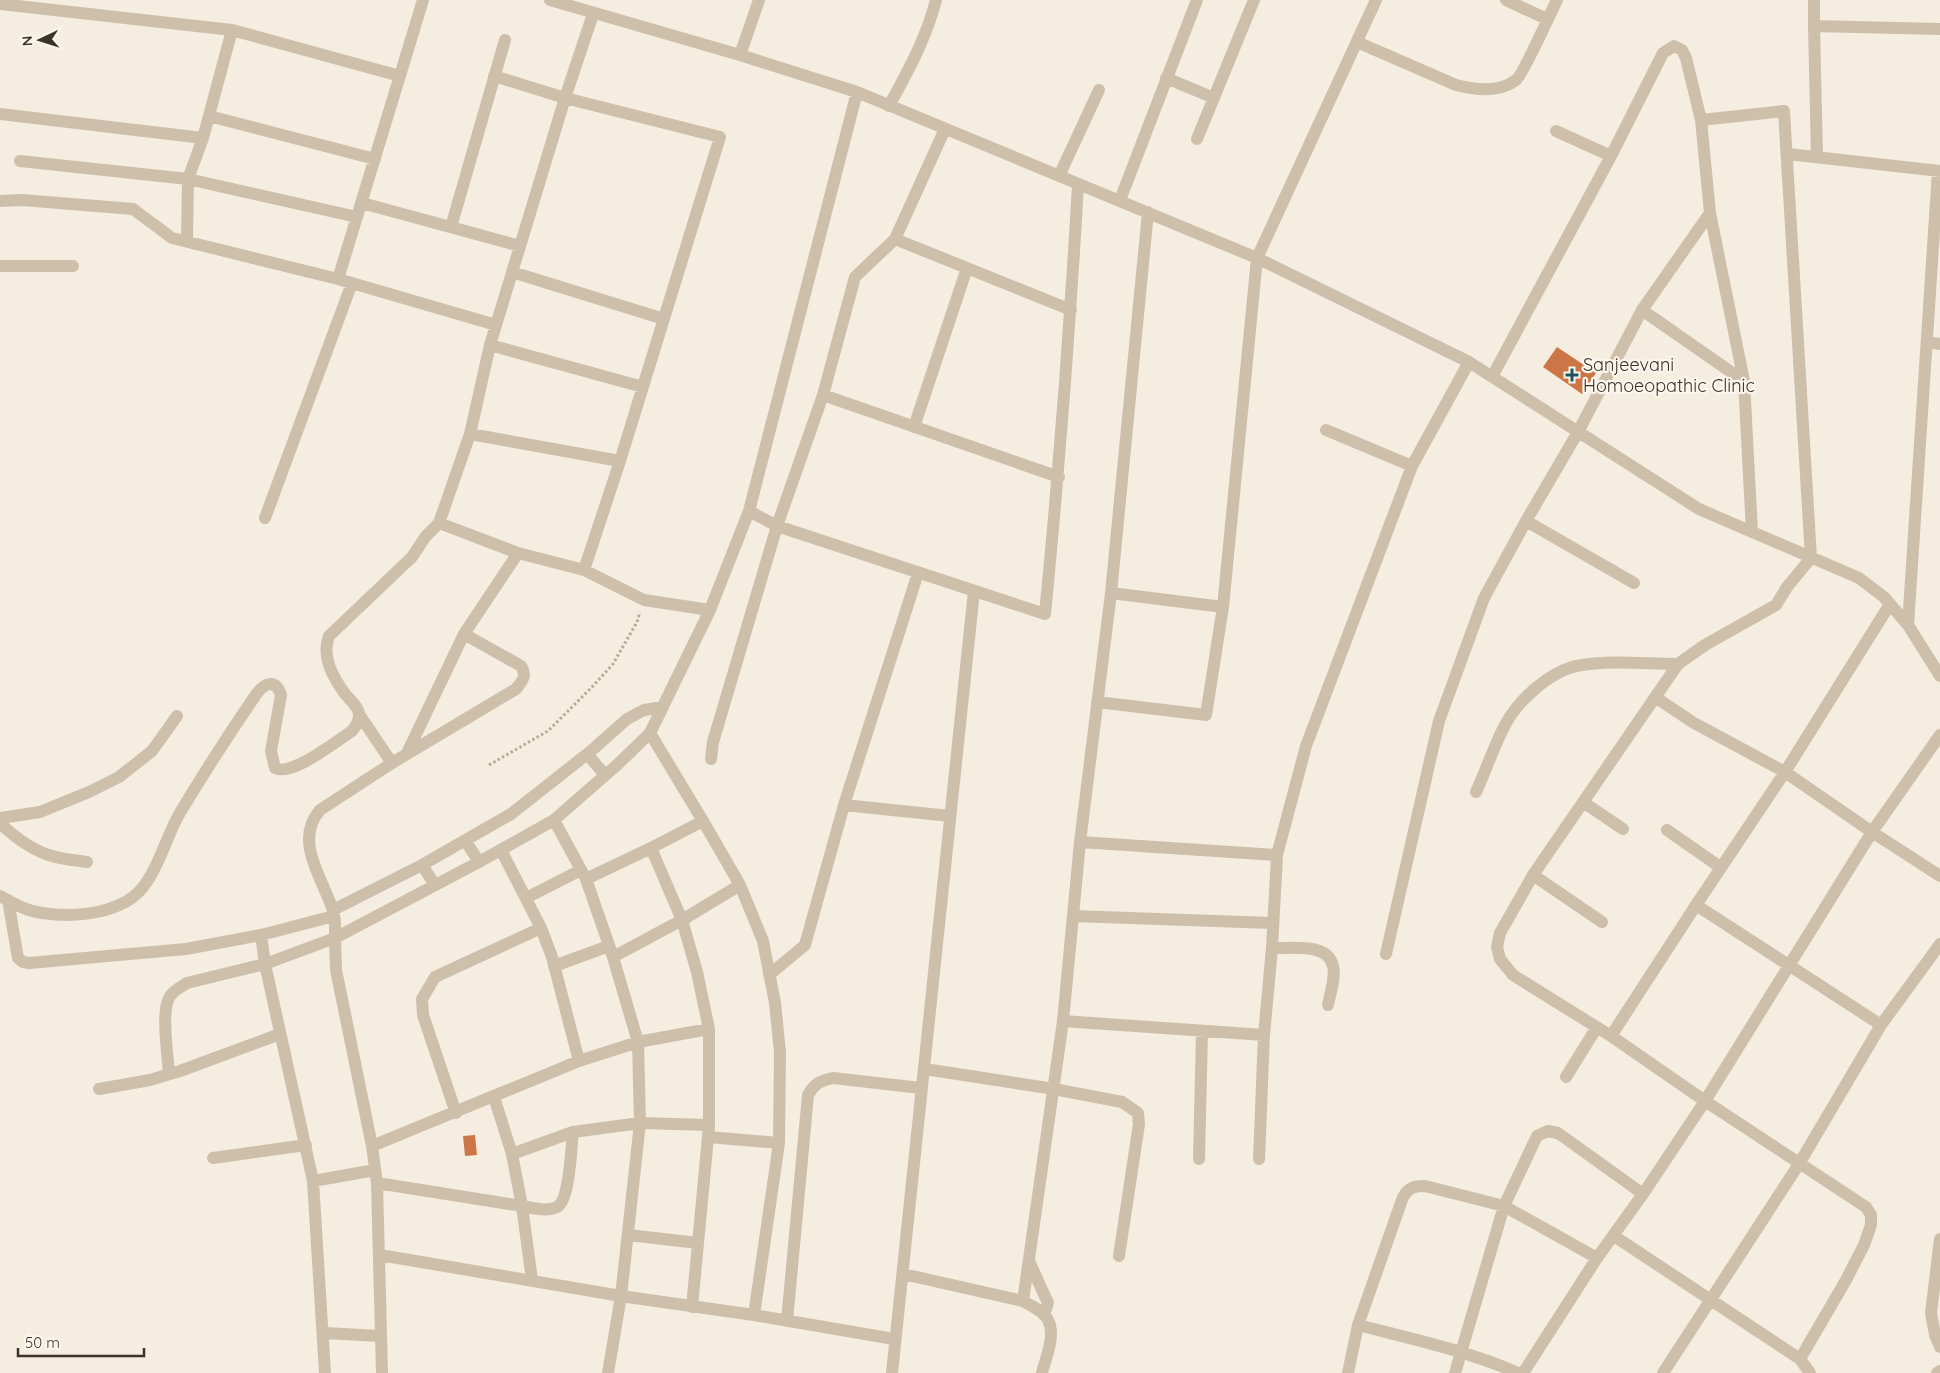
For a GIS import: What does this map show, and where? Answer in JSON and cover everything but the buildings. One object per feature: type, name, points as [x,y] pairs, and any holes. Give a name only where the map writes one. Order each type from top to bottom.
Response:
[{"type":"street","points":[[338,279],[423,0]]},
{"type":"street","points":[[550,0],[740,55],[856,92],[1256,258],[1492,375],[1699,509],[1859,578],[1884,597],[1908,625],[1940,676]]},
{"type":"street","points":[[740,55],[759,0]]},
{"type":"street","points":[[889,106],[914,60],[929,26],[936,0]]},
{"type":"street","points":[[1120,200],[1197,0]]},
{"type":"street","points":[[1196,139],[1254,0]]},
{"type":"street","points":[[1097,702],[1206,715],[1223,607],[1256,258],[1376,0]]},
{"type":"street","points":[[1506,0],[1547,19]]},
{"type":"street","points":[[1357,42],[1456,85],[1472,89],[1503,87],[1518,79],[1557,0]]},
{"type":"street","points":[[1814,0],[1817,157]]},
{"type":"street","points":[[0,4],[232,30],[400,76]]},
{"type":"street","points":[[392,763],[326,661],[325,646],[329,636],[412,557],[426,536],[439,523],[470,434],[490,344],[565,98],[593,14]]},
{"type":"street","points":[[1814,26],[1940,29]]},
{"type":"street","points":[[187,241],[188,179],[203,138],[232,30]]},
{"type":"street","points":[[451,227],[505,40]]},
{"type":"street","points":[[1492,375],[1612,156],[1663,53],[1674,46],[1682,50],[1686,58],[1701,120],[1710,213],[1744,380],[1752,532]]},
{"type":"street","points":[[494,76],[565,98],[720,136],[643,388],[584,570]]},
{"type":"street","points":[[1166,78],[1214,98]]},
{"type":"street","points":[[1059,176],[1099,90]]},
{"type":"street","points":[[169,1074],[165,1028],[166,1008],[169,998],[176,990],[187,983],[265,964],[335,938],[428,874],[471,850],[511,814],[650,733],[710,610],[749,511],[856,92]]},
{"type":"street","points":[[1701,120],[1784,111],[1811,558],[1787,587],[1776,605],[1678,664],[1533,875],[1500,933],[1496,947],[1500,959],[1513,975],[1611,1036],[1705,1101],[1866,1207],[1871,1215],[1871,1224],[1864,1245],[1800,1359]]},
{"type":"street","points":[[0,114],[203,138]]},
{"type":"street","points":[[209,116],[375,159]]},
{"type":"street","points":[[711,760],[713,742],[777,526],[823,395],[855,276],[895,239],[945,129]]},
{"type":"street","points":[[1556,131],[1612,156]]},
{"type":"street","points":[[1788,154],[1939,171],[1934,343],[1908,625]]},
{"type":"street","points":[[20,161],[188,179],[357,217]]},
{"type":"street","points":[[749,511],[777,526],[1045,614],[1059,477],[1072,310],[1078,184]]},
{"type":"street","points":[[0,201],[22,200],[133,209],[172,238],[338,279],[496,325]]},
{"type":"street","points":[[362,203],[520,246]]},
{"type":"street","points":[[1023,1302],[1063,1021],[1080,842],[1111,593],[1148,212]]},
{"type":"street","points":[[1386,954],[1439,721],[1484,598],[1578,432],[1642,310],[1710,213]]},
{"type":"street","points":[[895,239],[1072,310]]},
{"type":"street","points":[[0,266],[73,266]]},
{"type":"street","points":[[914,427],[967,268]]},
{"type":"street","points":[[512,272],[664,319]]},
{"type":"street","points":[[264,518],[352,283]]},
{"type":"street","points":[[1642,310],[1744,380]]},
{"type":"street","points":[[490,344],[643,388]]},
{"type":"street","points":[[1259,1159],[1264,1035],[1272,948],[1277,855],[1306,746],[1412,466],[1469,362]]},
{"type":"street","points":[[823,395],[1059,477]]},
{"type":"street","points":[[1326,430],[1412,466]]},
{"type":"street","points":[[470,434],[620,461]]},
{"type":"street","points":[[1526,521],[1634,583]]},
{"type":"street","points":[[439,523],[518,554],[584,570],[644,600],[710,610]]},
{"type":"street","points":[[407,753],[464,634],[518,554]]},
{"type":"street","points":[[769,975],[805,944],[844,805],[918,572]]},
{"type":"street","points":[[892,1373],[894,1339],[903,1274],[921,1088],[925,1069],[974,591]]},
{"type":"street","points":[[1111,593],[1223,607]]},
{"type":"street","points":[[1611,1036],[1720,867],[1785,772],[1890,604]]},
{"type":"street","points":[[382,1373],[380,1255],[376,1176],[372,1146],[336,970],[333,913],[309,848],[309,830],[312,820],[320,810],[407,753],[516,689],[524,680],[525,672],[521,666],[464,634]]},
{"type":"street","points":[[1476,792],[1506,724],[1525,699],[1546,680],[1563,670],[1581,665],[1615,663],[1678,664]]},
{"type":"street","points":[[4,898],[19,906],[42,913],[73,914],[123,905],[138,895],[147,882],[179,814],[260,688],[273,684],[279,688],[281,695],[271,751],[272,761],[275,768],[279,770],[296,767],[352,731],[359,714]]},
{"type":"street","points":[[1655,697],[1694,723],[1785,772],[1940,876]]},
{"type":"street","points":[[4,898],[18,958],[23,962],[186,949],[261,935],[333,913],[428,874],[471,850],[501,850],[554,820],[635,713],[663,707]]},
{"type":"street","points":[[0,818],[40,812],[89,792],[119,777],[152,751],[177,716]]},
{"type":"street","points":[[650,733],[740,885],[762,941],[775,1003],[780,1052],[780,1143],[758,1316]]},
{"type":"street","points":[[1523,1373],[1597,1258],[1643,1194],[1705,1101],[1872,832],[1940,735]]},
{"type":"street","points":[[1583,802],[1623,829]]},
{"type":"street","points":[[844,805],[950,816]]},
{"type":"street","points":[[554,820],[583,874],[611,952],[638,1042],[640,1123],[621,1296],[608,1373]]},
{"type":"street","points":[[526,898],[651,848],[703,821]]},
{"type":"street","points":[[0,823],[35,849],[55,857],[87,862]]},
{"type":"street","points":[[1667,830],[1720,867]]},
{"type":"street","points":[[1080,842],[1277,855]]},
{"type":"street","points":[[651,848],[682,920],[697,972],[709,1029],[709,1131],[692,1308]]},
{"type":"street","points":[[501,850],[541,928],[554,966],[579,1062]]},
{"type":"street","points":[[1533,875],[1602,922]]},
{"type":"street","points":[[554,966],[611,952],[682,920],[740,885]]},
{"type":"street","points":[[1696,904],[1881,1024]]},
{"type":"street","points":[[1072,916],[1273,923]]},
{"type":"street","points":[[456,1113],[423,1015],[422,999],[435,977],[541,928]]},
{"type":"street","points":[[261,935],[265,964],[313,1181],[325,1373]]},
{"type":"street","points":[[1663,1373],[1799,1164],[1881,1024],[1940,944]]},
{"type":"street","points":[[1272,948],[1317,950],[1325,952],[1330,957],[1334,968],[1328,1005]]},
{"type":"street","points":[[1063,1021],[1264,1035]]},
{"type":"street","points":[[1566,1077],[1597,1028]]},
{"type":"street","points":[[372,1146],[579,1062],[638,1042],[709,1029]]},
{"type":"street","points":[[1199,1160],[1202,1031]]},
{"type":"street","points":[[99,1089],[150,1080],[280,1034]]},
{"type":"street","points":[[925,1069],[1054,1089],[1122,1102],[1138,1113],[1139,1124],[1118,1256]]},
{"type":"street","points":[[784,1320],[808,1095],[814,1085],[822,1080],[833,1078],[921,1088]]},
{"type":"street","points":[[494,1097],[512,1154],[522,1206],[532,1280]]},
{"type":"street","points":[[512,1154],[573,1132],[640,1123],[709,1131],[780,1143]]},
{"type":"street","points":[[1455,1373],[1504,1206],[1537,1136],[1548,1130],[1558,1133],[1643,1194]]},
{"type":"street","points":[[313,1181],[376,1176],[547,1210],[558,1206],[566,1192],[573,1132]]},
{"type":"street","points":[[213,1158],[306,1145]]},
{"type":"street","points":[[1348,1373],[1358,1325],[1406,1191],[1414,1186],[1425,1186],[1504,1206],[1597,1258]]},
{"type":"street","points":[[628,1235],[698,1243]]},
{"type":"street","points":[[1614,1236],[1800,1359],[1810,1373]]},
{"type":"street","points":[[1940,1239],[1931,1313],[1935,1335],[1940,1346]]},
{"type":"street","points":[[380,1255],[692,1308],[758,1316],[894,1339]]},
{"type":"street","points":[[1029,1261],[1048,1303],[1044,1315]]},
{"type":"street","points":[[903,1274],[1023,1302],[1039,1310],[1048,1320],[1052,1336],[1042,1373]]},
{"type":"street","points":[[1358,1325],[1461,1352],[1496,1363],[1518,1373]]},
{"type":"street","points":[[324,1333],[381,1336]]},
{"type":"street","points":[[1936,1373],[1940,1371]]},
{"type":"path","points":[[489,765],[548,731],[593,686],[612,664],[638,622],[644,600]]},
{"type":"place","name":"Sanjeevani Homoeopathic Clinic","points":[[1572,375]]}]
